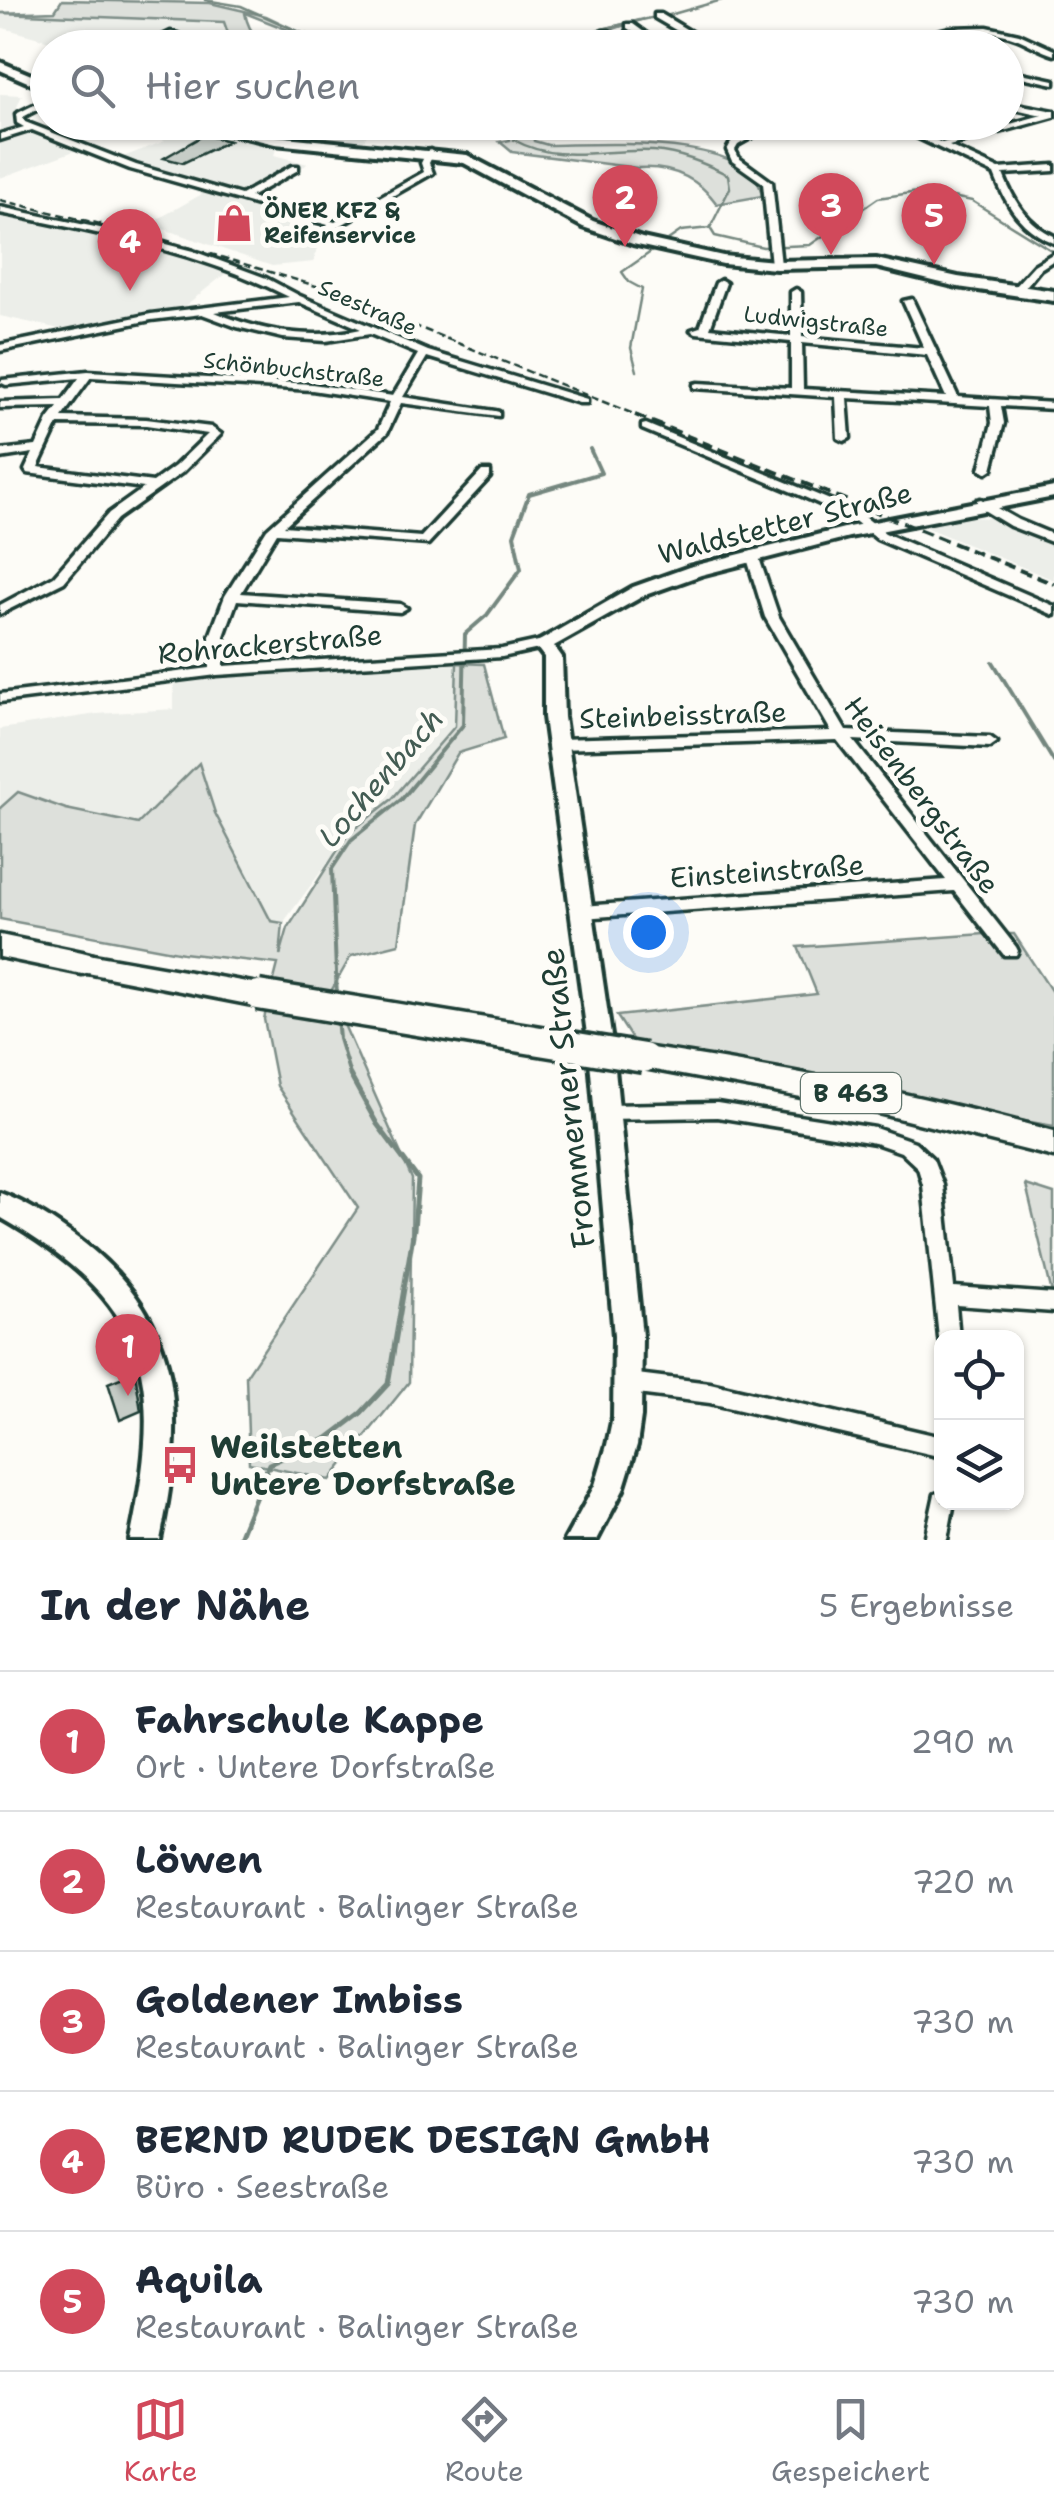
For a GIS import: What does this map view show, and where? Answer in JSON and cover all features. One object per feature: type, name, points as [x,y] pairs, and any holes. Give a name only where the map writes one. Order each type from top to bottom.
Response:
[{"type":"highway","name":"B 463","points":[[0,946],[82,963]]},
{"type":"main road","points":[[0,66],[30,78]]},
{"type":"main road","points":[[275,140],[467,159],[554,209],[605,230],[735,262],[876,263],[958,282],[1020,288],[1054,296]]},
{"type":"main road","name":"B 463","points":[[82,963],[258,995],[776,1077],[1054,1144]]},
{"type":"street","points":[[658,16],[682,30]]},
{"type":"street","points":[[630,26],[636,30]]},
{"type":"street","points":[[1024,38],[1054,53]]},
{"type":"street","points":[[1024,75],[1054,82]]},
{"type":"street","points":[[1024,108],[1054,114]]},
{"type":"street","points":[[30,110],[19,116],[21,123],[30,128]]},
{"type":"street","points":[[1024,122],[1054,114]]},
{"type":"street","points":[[0,137],[30,128]]},
{"type":"street","points":[[62,140],[133,167],[307,217],[315,228],[326,231],[429,173],[425,163],[430,153]]},
{"type":"street","points":[[742,140],[730,150],[766,182],[776,263]]},
{"type":"street","points":[[934,140],[998,172],[1054,168]]},
{"type":"street","points":[[944,144],[959,140]]},
{"type":"street","points":[[240,199],[295,168]]},
{"type":"street","points":[[998,172],[1014,211],[1024,223],[1054,240]]},
{"type":"street","points":[[0,210],[167,249],[268,281],[300,299]]},
{"type":"street","points":[[1020,288],[1037,266],[1054,256]]},
{"type":"street","name":"Ludwigstraße","points":[[721,283],[700,330],[933,352]]},
{"type":"street","points":[[796,292],[797,391]]},
{"type":"street","name":"Seestraße","points":[[0,348],[201,310],[300,299],[424,353],[583,401]]},
{"type":"street","points":[[908,300],[954,401]]},
{"type":"street","points":[[201,310],[239,328],[324,338],[368,331]]},
{"type":"street","points":[[217,672],[217,636],[232,596],[272,529],[383,432],[424,353]]},
{"type":"street","points":[[88,374],[54,420],[31,470],[157,486]]},
{"type":"street","name":"Schönbuchstraße","points":[[6,382],[88,374],[312,388],[495,414]]},
{"type":"street","points":[[698,386],[1054,406]]},
{"type":"street","points":[[841,394],[844,438]]},
{"type":"street","points":[[0,405],[66,403]]},
{"type":"street","points":[[986,469],[998,423],[995,404]]},
{"type":"street","points":[[0,610],[59,579],[112,516],[157,486],[215,434],[210,430],[131,422],[54,420]]},
{"type":"street","points":[[646,427],[855,515],[933,560],[1054,611]]},
{"type":"street","points":[[0,454],[38,449]]},
{"type":"street","points":[[272,529],[424,540],[486,474]]},
{"type":"street","name":"Waldstetter Straße","points":[[543,644],[639,591],[752,555],[870,527],[1054,492]]},
{"type":"street","points":[[981,504],[1054,540]]},
{"type":"street","name":"Heisenbergstraße","points":[[752,555],[772,617],[841,735],[1010,951]]},
{"type":"street","points":[[232,596],[400,608]]},
{"type":"street","name":"Rohrackerstraße","points":[[0,698],[217,672],[473,656],[543,644]]},
{"type":"street","name":"Frommerner Straße","points":[[543,644],[553,657],[558,744],[608,1112],[629,1383],[628,1417],[618,1460],[608,1490],[580,1540]]},
{"type":"street","name":"Steinbeisstraße","points":[[558,744],[841,735],[990,742]]},
{"type":"street","name":"Einsteinstraße","points":[[582,912],[956,884]]},
{"type":"street","points":[[608,1112],[716,1110],[876,1136],[908,1147],[926,1164],[932,1185],[949,1330]]},
{"type":"street","points":[[0,1204],[45,1226],[96,1265],[118,1288],[148,1340],[158,1367],[161,1460],[145,1540]]},
{"type":"street","points":[[944,1295],[1054,1303]]},
{"type":"street","points":[[629,1383],[710,1392],[934,1445]]},
{"type":"street","points":[[936,1540],[942,1510]]},
{"type":"shaded area","points":[[62,0],[210,3],[266,16],[295,30],[245,13],[252,30],[227,30],[224,22],[0,13],[55,11]]},
{"type":"shaded area","points":[[0,13],[225,22],[228,30],[30,30],[30,35],[0,27]]},
{"type":"shaded area","points":[[0,94],[22,95],[15,112],[30,124],[30,140],[74,140],[123,157],[162,140],[278,143],[274,155],[308,164],[248,198],[323,224],[314,262],[272,266],[149,224],[202,194],[77,150],[0,178]]},
{"type":"shaded area","points":[[290,140],[364,140],[360,147]]},
{"type":"shaded area","points":[[500,142],[635,144],[703,152],[732,161],[752,175],[762,196],[717,204],[692,181],[662,169],[512,152]]},
{"type":"shaded area","points":[[0,214],[230,270],[181,309],[69,331],[0,316]]},
{"type":"shaded area","points":[[970,517],[992,518],[1054,545],[1054,580],[920,525]]},
{"type":"shaded area","points":[[457,663],[455,726],[391,800],[348,835],[283,923],[271,921],[215,813],[199,764],[138,824],[66,809],[19,792],[0,808],[0,729],[97,714],[174,709],[174,681]]},
{"type":"shaded area","points":[[457,663],[484,664],[504,739],[458,753],[415,825],[399,944],[351,956],[330,993],[412,1179],[409,1382],[330,1480],[249,1463],[246,1376],[358,1208],[277,1086],[264,1019],[278,964],[183,953],[0,919],[0,808],[18,792],[66,809],[138,824],[199,763],[215,813],[271,921],[283,923],[280,956],[288,928],[348,834],[391,800],[455,726]]},
{"type":"shaded area","points":[[1014,934],[1054,995],[1054,1126],[644,1058],[617,1016],[817,994],[798,947]]},
{"type":"shaded area","points":[[1026,1185],[1054,1194],[1054,1295],[1052,1293]]},
{"type":"building","points":[[195,140],[229,141],[183,163],[164,158]]},
{"type":"building","points":[[135,1372],[141,1411],[120,1420],[108,1383]]},
{"type":"waterway","points":[[205,0],[241,6],[295,30]]},
{"type":"waterway","points":[[666,16],[722,0]]},
{"type":"waterway","points":[[597,30],[651,18]]},
{"type":"waterway","points":[[447,30],[486,30]]},
{"type":"waterway","points":[[514,140],[531,148],[565,154],[663,152],[692,159],[728,175],[730,188],[710,228]]},
{"type":"waterway","points":[[710,228],[715,236],[763,247],[810,245],[878,198],[924,191],[972,201],[1054,252]]},
{"type":"waterway","name":"Lochenbach","points":[[637,371],[631,348],[642,289],[629,282],[622,272],[681,231],[710,228]]},
{"type":"waterway","name":"Lochenbach","points":[[337,998],[332,869],[351,840],[402,799],[463,725],[465,634],[487,615],[521,569],[514,535],[529,494],[601,473],[590,449]]},
{"type":"waterway","points":[[993,662],[1054,762]]},
{"type":"waterway","name":"Lochenbach","points":[[337,1017],[350,1075]]},
{"type":"waterway","name":"Lochenbach","points":[[238,1540],[269,1464],[328,1438],[361,1413],[388,1384],[414,1229],[418,1179],[377,1124],[350,1075]]},
{"type":"railway","points":[[0,200],[159,238],[316,286],[641,417]]},
{"type":"railway","points":[[635,415],[1054,584]]},
{"type":"place","name":"ÖNER KFZ & Reifenservice","points":[[234,223]]},
{"type":"place","name":"Löwen","points":[[625,247]]},
{"type":"place","name":"Goldener Imbiss","points":[[831,255]]},
{"type":"place","name":"Aquila","points":[[934,265]]},
{"type":"place","name":"BERND RUDEK DESIGN GmbH","points":[[130,291]]},
{"type":"place","name":"Fahrschule Kappe","points":[[128,1396]]},
{"type":"place","name":"Weilstetten Untere Dorfstraße","points":[[180,1465]]}]
